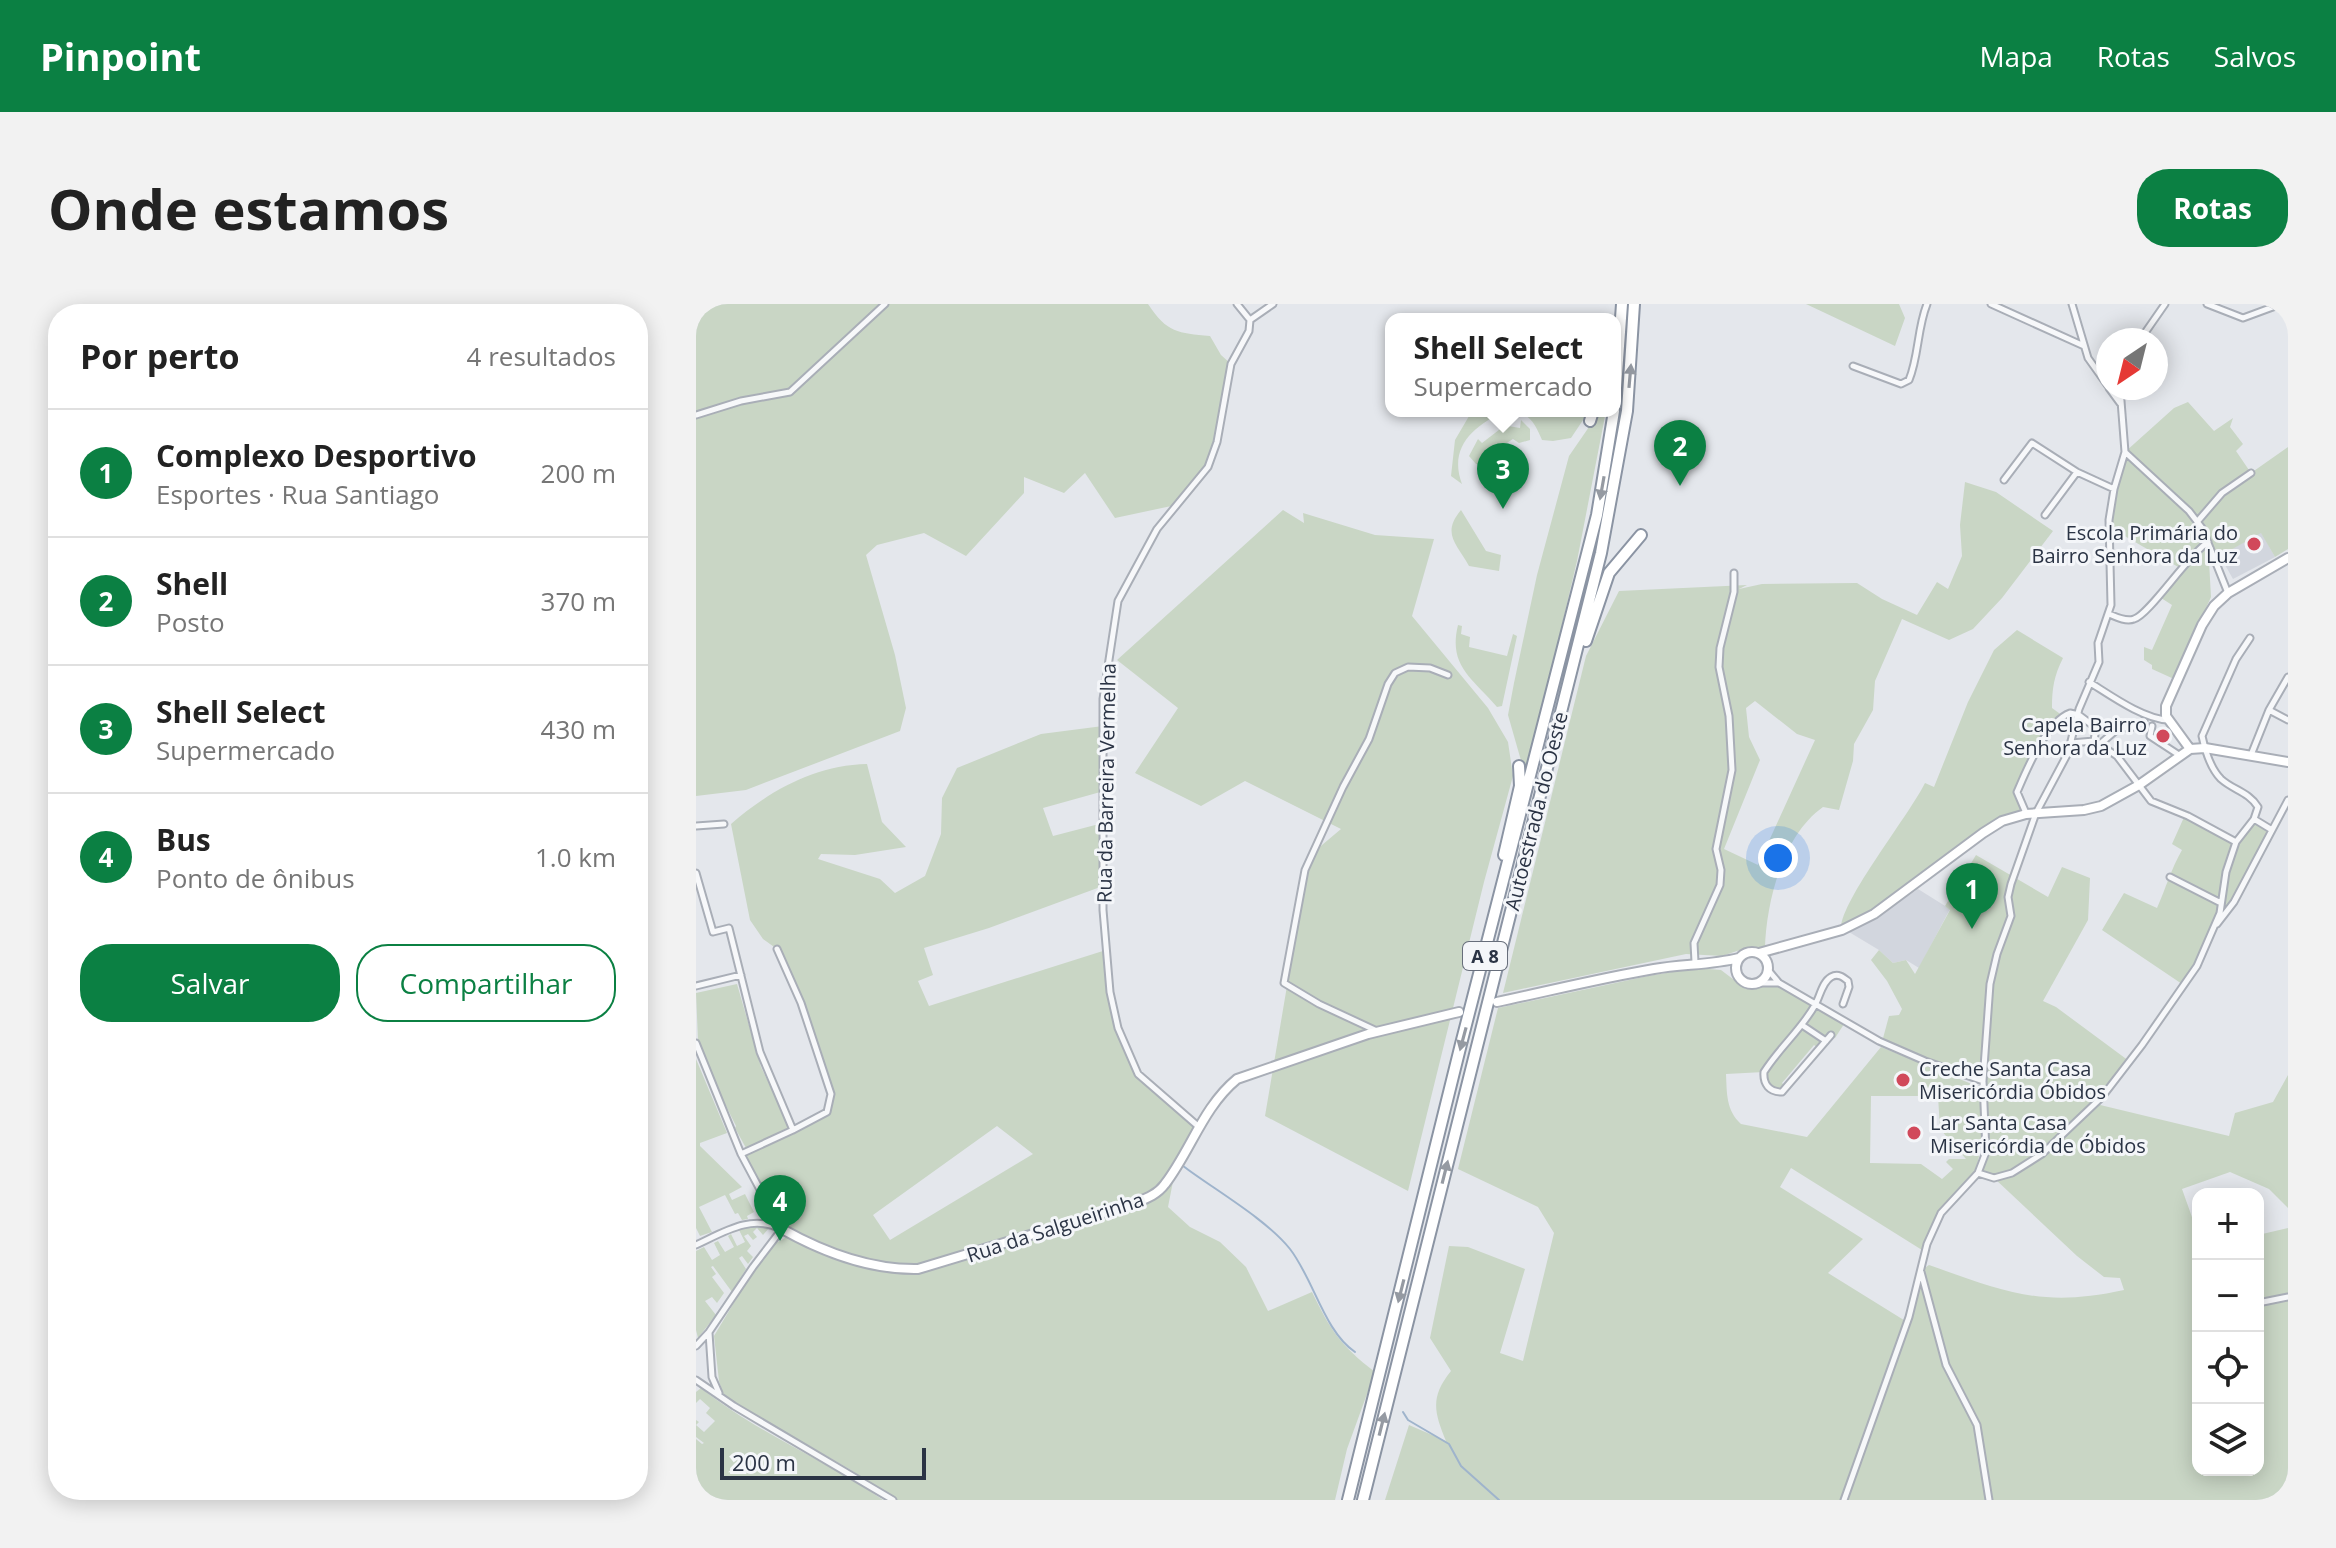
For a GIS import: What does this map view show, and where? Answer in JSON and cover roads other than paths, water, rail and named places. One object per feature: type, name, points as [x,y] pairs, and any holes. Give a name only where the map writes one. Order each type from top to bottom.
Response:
[{"type":"highway","name":"Autoestrada do Oeste","points":[[1363,1500],[1601,553],[1623,440],[1630,384],[1634,304]]},
{"type":"highway","name":"Autoestrada do Oeste","points":[[1348,1500],[1597,515],[1613,417]]},
{"type":"highway","points":[[1572,672],[1584,650],[1609,573],[1641,535]]},
{"type":"highway","points":[[1493,927],[1497,885],[1520,786],[1519,766]]},
{"type":"street","points":[[696,415],[741,401],[790,392],[885,304]]},
{"type":"street","points":[[1237,304],[1250,320],[1273,304]]},
{"type":"street","points":[[1853,366],[1901,384],[1909,380],[1914,368],[1918,328],[1927,304]]},
{"type":"street","points":[[1991,304],[2084,346]]},
{"type":"street","points":[[2072,304],[2088,358],[2096,369]]},
{"type":"street","points":[[2148,328],[2165,304]]},
{"type":"street","points":[[2207,304],[2243,318],[2281,304]]},
{"type":"street","name":"Rua da Barreira Vermelha","points":[[1199,1127],[1138,1074],[1126,1049],[1112,1003],[1103,910],[1103,699],[1118,601],[1157,529],[1208,467],[1217,442],[1231,364],[1249,331],[1250,320]]},
{"type":"street","points":[[2118,400],[2121,404]]},
{"type":"street","points":[[1844,1500],[1896,1355],[1927,1244],[1941,1213],[1978,1173],[1986,1152],[1983,1081],[1990,984],[2011,916],[2008,897],[2031,814],[2062,765],[2071,743],[2089,682],[2099,662],[2098,643],[2109,614],[2109,520],[2125,452],[2121,400]]},
{"type":"street","points":[[2004,480],[2032,443],[2077,472],[2114,489]]},
{"type":"street","points":[[2125,452],[2197,522],[2228,593]]},
{"type":"street","points":[[2045,515],[2077,472]]},
{"type":"street","points":[[2197,522],[2222,493],[2251,473]]},
{"type":"street","points":[[2109,614],[2128,620],[2136,619],[2150,607],[2192,553],[2208,542]]},
{"type":"street","points":[[2165,720],[2165,710],[2202,625],[2214,606],[2228,593],[2288,558]]},
{"type":"street","points":[[1695,962],[1694,943],[1720,885],[1721,870],[1716,849],[1732,770],[1729,716],[1719,667],[1720,648],[1734,592],[1734,573]]},
{"type":"street","points":[[1978,1173],[1994,1178],[2012,1173],[2042,1154],[2076,1124],[2102,1097],[2142,1045],[2197,966],[2220,913],[2226,872],[2236,842],[2254,819],[2258,807],[2253,798],[2220,778],[2202,736],[2236,659],[2250,638]]},
{"type":"street","points":[[1378,1032],[1319,1004],[1284,983],[1305,870],[1369,739],[1388,684],[1395,673],[1408,667],[1430,668],[1448,675]]},
{"type":"street","points":[[2251,755],[2269,710],[2288,677]]},
{"type":"street","points":[[2089,682],[2127,705],[2165,720],[2184,737],[2190,749]]},
{"type":"street","points":[[2269,710],[2288,720]]},
{"type":"street","points":[[2143,712],[2144,721]]},
{"type":"street","points":[[2031,814],[2017,792],[2025,773],[2057,722],[2065,714],[2079,715],[2096,728],[2097,742]]},
{"type":"street","points":[[2152,726],[2165,720]]},
{"type":"street","points":[[2144,721],[2152,726]]},
{"type":"street","points":[[2071,743],[2097,742],[2121,726],[2129,729],[2144,721]]},
{"type":"street","points":[[2152,726],[2150,736],[2180,756]]},
{"type":"street","points":[[2097,742],[2117,756],[2151,801],[2188,816],[2236,842]]},
{"type":"street","points":[[1497,1002],[1651,969],[1695,962],[1718,963],[1739,958],[1748,952],[1775,950],[1842,930],[1874,914],[2002,821],[2031,814],[2101,806],[2139,785],[2190,749],[2205,748],[2288,762]]},
{"type":"street","points":[[2210,935],[2234,902],[2288,800]]},
{"type":"street","points":[[2254,819],[2272,830]]},
{"type":"street","points":[[696,826],[724,824]]},
{"type":"street","points":[[696,873],[713,932],[729,928],[760,1052],[793,1130]]},
{"type":"street","points":[[2170,877],[2221,903]]},
{"type":"street","points":[[741,1154],[827,1112],[831,1094],[801,1003],[777,949]]},
{"type":"street","points":[[1759,983],[1775,950]]},
{"type":"street","points":[[1759,953],[1779,983],[1887,1045],[1983,1081]]},
{"type":"street","points":[[1736,972],[1739,958]]},
{"type":"street","points":[[1718,963],[1736,972],[1745,983],[1779,983]]},
{"type":"street","points":[[696,986],[741,975]]},
{"type":"street","points":[[1831,1035],[1792,1084],[1782,1092],[1768,1088],[1763,1078],[1764,1072],[1802,1025],[1828,979],[1834,976],[1842,976],[1848,981],[1843,1004]]},
{"type":"street","name":"Rua da Salgueirinha","points":[[782,1229],[857,1262],[891,1270],[918,1269],[1150,1197],[1164,1186],[1220,1092],[1237,1079],[1378,1032],[1459,1012]]},
{"type":"street","points":[[1802,1025],[1826,1041]]},
{"type":"street","points":[[696,1043],[741,1154],[782,1229]]},
{"type":"street","points":[[696,1245],[748,1223],[769,1223],[782,1229]]},
{"type":"street","points":[[696,1346],[782,1229]]},
{"type":"street","points":[[1920,1271],[1946,1365],[1977,1425],[1989,1500]]},
{"type":"street","points":[[2264,1302],[2288,1297]]},
{"type":"street","points":[[709,1332],[712,1377],[724,1400]]},
{"type":"street","points":[[696,1380],[724,1400],[893,1500]]},
{"type":"waterway","points":[[1183,1166],[1280,1238],[1298,1261],[1335,1331],[1355,1352]]},
{"type":"waterway","points":[[1403,1412],[1408,1420],[1449,1444],[1461,1466],[1499,1500]]},
{"type":"place","name":"Shell","points":[[1680,486]]},
{"type":"place","name":"Shell Select","points":[[1503,509]]},
{"type":"place","name":"Escola Primária do Bairro Senhora da Luz","points":[[2254,544]]},
{"type":"place","name":"Capela Bairro Senhora da Luz","points":[[2163,736]]},
{"type":"place","name":"Complexo Desportivo","points":[[1972,929]]},
{"type":"place","name":"Creche Santa Casa Misericórdia Óbidos","points":[[1903,1080]]},
{"type":"place","name":"Lar Santa Casa Misericórdia de Óbidos","points":[[1914,1133]]},
{"type":"place","name":"Bus","points":[[780,1241]]}]
